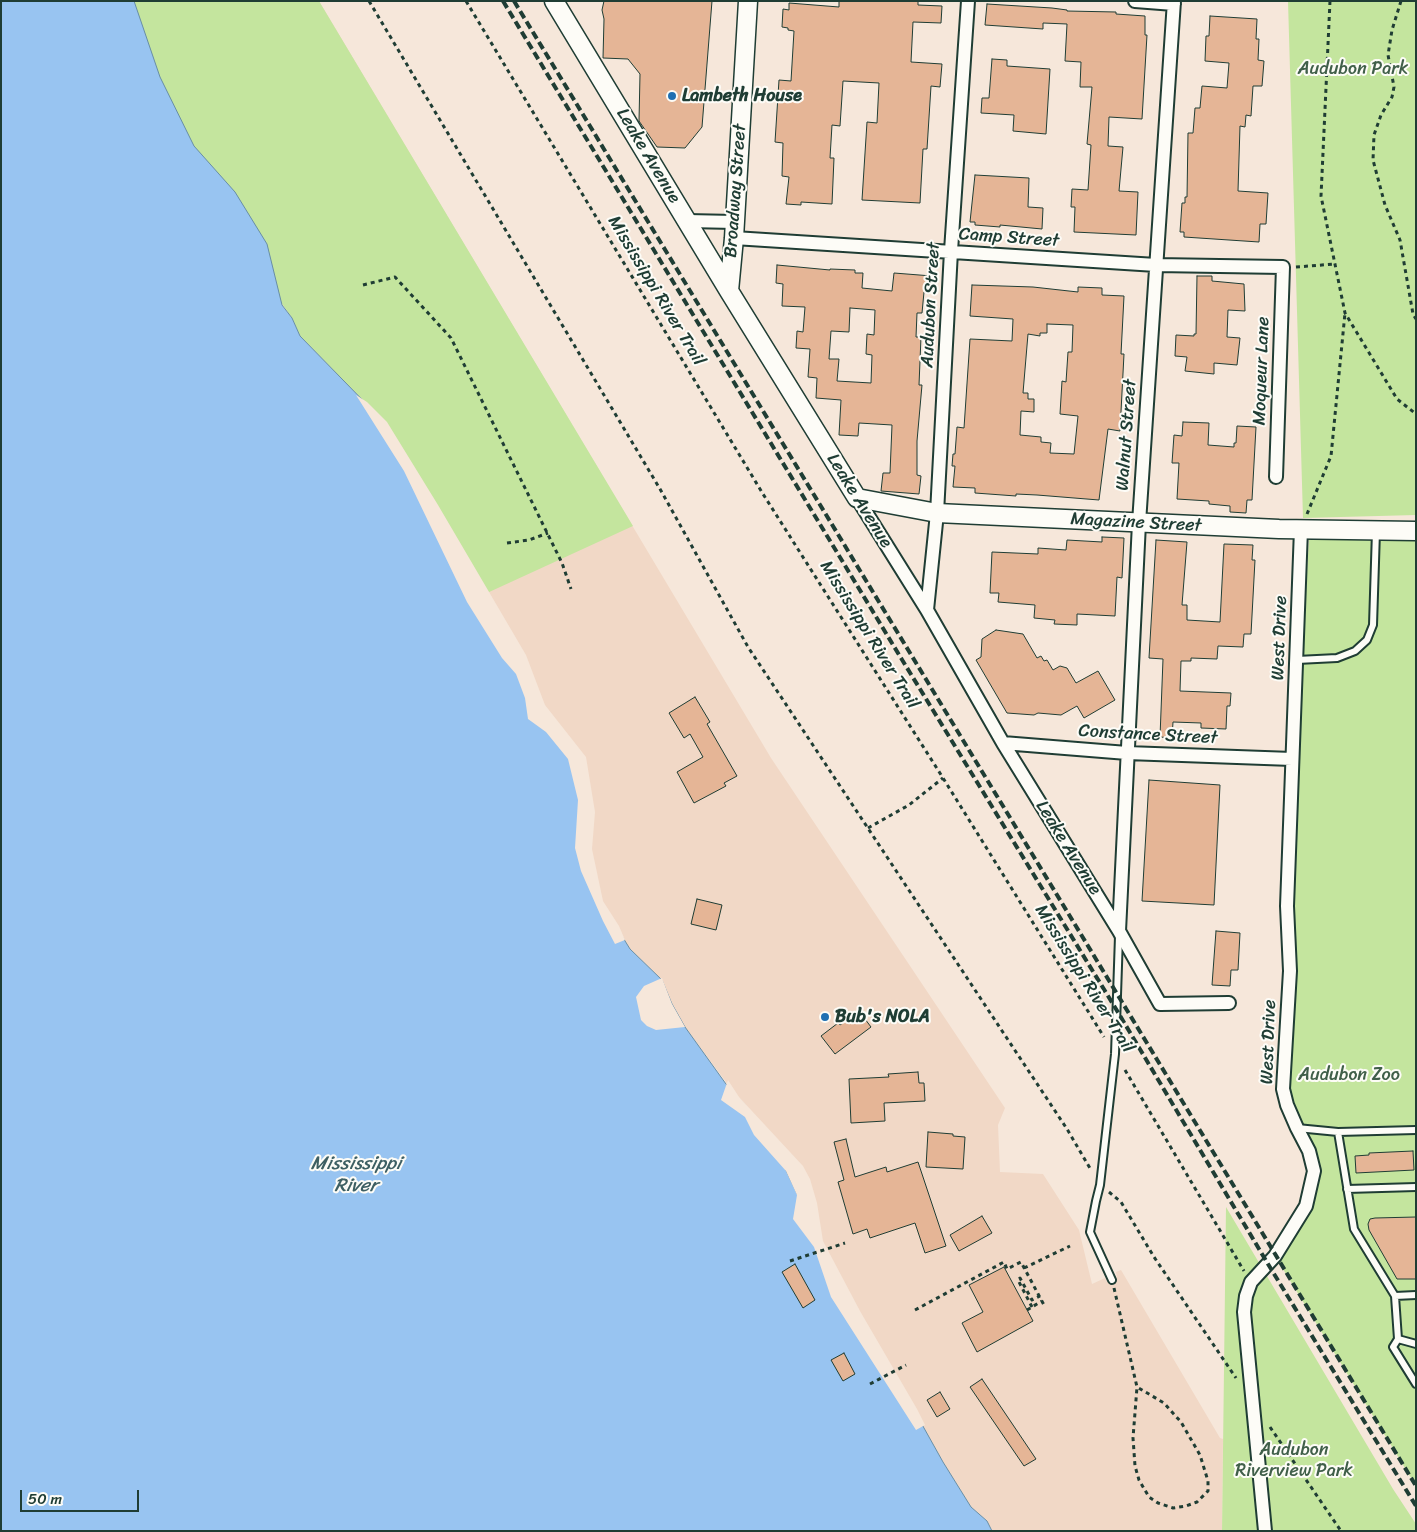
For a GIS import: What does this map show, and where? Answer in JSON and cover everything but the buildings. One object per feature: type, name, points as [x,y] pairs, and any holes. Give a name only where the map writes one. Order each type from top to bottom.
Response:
[{"type":"street","name":"Leake Avenue","points":[[554,1],[729,291],[927,610],[1003,743],[1119,931],[1160,1004],[1229,1003]]},
{"type":"street","name":"Broadway Street","points":[[729,291],[748,1]]},
{"type":"street","name":"Audubon Street","points":[[927,610],[937,513],[951,251],[968,1]]},
{"type":"street","points":[[1135,1],[1174,2]]},
{"type":"street","name":"Walnut Street","points":[[1119,931],[1139,523],[1174,2]]},
{"type":"street","name":"Camp Street","points":[[687,221],[734,230],[951,251],[1156,265],[1283,267]]},
{"type":"street","name":"Moqueur Lane","points":[[1276,477],[1283,267]]},
{"type":"street","name":"Magazine Street","points":[[857,498],[937,513],[1139,523],[1416,531]]},
{"type":"street","name":"West Drive","points":[[1265,1531],[1244,1312],[1246,1296],[1251,1282],[1281,1248],[1306,1206],[1314,1171],[1309,1151],[1297,1128],[1283,1090],[1290,971],[1287,906],[1301,529]]},
{"type":"street","name":"Constance Street","points":[[1003,743],[1127,753],[1292,759]]},
{"type":"lane","points":[[1297,660],[1337,658],[1355,651],[1367,640],[1373,625],[1376,531]]},
{"type":"lane","points":[[1112,1280],[1090,1232],[1100,1185],[1115,1054],[1119,931]]},
{"type":"lane","points":[[1297,1128],[1338,1132],[1416,1130]]},
{"type":"lane","points":[[1338,1132],[1354,1229],[1395,1296],[1398,1339],[1394,1347],[1416,1384]]},
{"type":"lane","points":[[1347,1189],[1416,1187]]},
{"type":"lane","points":[[1395,1296],[1416,1295]]},
{"type":"lane","points":[[1398,1339],[1416,1344]]},
{"type":"path","points":[[369,1],[660,489],[748,647],[1067,1129],[1100,1185],[1121,1202],[1154,1257],[1252,1401]]},
{"type":"path","name":"Mississippi River Trail","points":[[466,1],[763,494],[1115,1054],[1251,1282]]},
{"type":"path","points":[[1301,529],[1331,456],[1345,313],[1321,196],[1330,1]]},
{"type":"path","points":[[1401,1],[1392,30],[1388,55],[1394,88],[1392,97],[1381,115],[1374,135],[1374,160],[1385,205],[1400,240],[1413,314],[1416,319]]},
{"type":"path","points":[[1283,267],[1335,264]]},
{"type":"path","points":[[363,285],[395,276],[451,338],[548,533],[562,563],[571,589]]},
{"type":"path","points":[[1345,313],[1396,399],[1416,414]]},
{"type":"path","points":[[507,543],[529,540],[548,533]]},
{"type":"path","points":[[868,828],[909,805],[943,778]]},
{"type":"path","points":[[790,1260],[845,1244]]},
{"type":"path","points":[[1024,1268],[1070,1246]]},
{"type":"path","points":[[916,1310],[1004,1262],[1007,1269],[1021,1262],[1040,1296],[1043,1303],[1027,1310]]},
{"type":"path","points":[[1032,1307],[1018,1280],[1020,1278],[1032,1300],[1040,1296]]},
{"type":"path","points":[[1112,1280],[1137,1387],[1133,1438],[1135,1466],[1139,1480],[1149,1497],[1158,1503],[1173,1508],[1197,1502],[1208,1491],[1208,1481],[1200,1454],[1181,1422],[1164,1403],[1137,1387]]},
{"type":"path","points":[[870,1384],[906,1365]]},
{"type":"path","points":[[1269,1425],[1340,1531]]},
{"type":"shaded area","points":[[319,1],[771,758],[1005,1108],[998,1125],[1000,1172],[1043,1174],[1079,1230],[1092,1284],[1105,1278],[1107,1282],[1117,1278],[1116,1272],[1121,1270],[1220,1438],[1223,1439],[1222,1531],[992,1531],[987,1521],[971,1507],[943,1462],[726,1082],[685,1027],[672,1004],[662,980],[630,949],[600,902],[543,706],[385,424],[312,350]]},
{"type":"green space","points":[[108,1],[319,1],[633,526],[487,593],[385,423],[300,336],[292,318],[251,260]]},
{"type":"green space","name":"Audubon Park","points":[[1288,1],[1416,1],[1416,515],[1303,518]]},
{"type":"green space","name":"Audubon Zoo","points":[[1416,537],[1416,1486],[1275,1256],[1306,1206],[1314,1171],[1283,1089],[1287,906],[1309,539]]},
{"type":"green space","name":"Audubon Riverview Park","points":[[1226,1207],[1393,1489],[1416,1524],[1416,1531],[1222,1531]]},
{"type":"water","name":"Mississippi River","points":[[1,1],[134,1],[160,77],[194,146],[235,192],[267,244],[282,305],[292,318],[300,336],[385,423],[543,706],[583,757],[590,849],[601,902],[630,949],[662,980],[672,1004],[685,1027],[726,1084],[766,1128],[820,1242],[943,1462],[971,1507],[987,1521],[992,1531],[1,1531]]},
{"type":"pier","points":[[356,395],[367,402],[387,422],[526,655],[545,705],[586,757],[595,812],[592,849],[603,901],[619,926],[625,940],[615,944],[581,871],[575,848],[578,800],[568,759],[546,732],[528,719],[525,698],[516,674],[502,658],[467,602],[404,471]]},
{"type":"pier","points":[[662,978],[672,1004],[685,1027],[656,1030],[647,1026],[641,1020],[636,997],[644,986]]},
{"type":"pier","points":[[728,1080],[739,1097],[803,1166],[810,1179],[817,1203],[823,1241],[860,1311],[925,1425],[916,1430],[831,1297],[814,1247],[793,1219],[797,1195],[786,1171],[754,1135],[745,1117],[721,1100]]},
{"type":"railway","points":[[503,1],[1416,1506]]},
{"type":"railway","points":[[514,1],[1416,1486]]},
{"type":"place","name":"Lambeth House","points":[[672,96]]},
{"type":"place","name":"Bub's NOLA","points":[[825,1017]]}]
